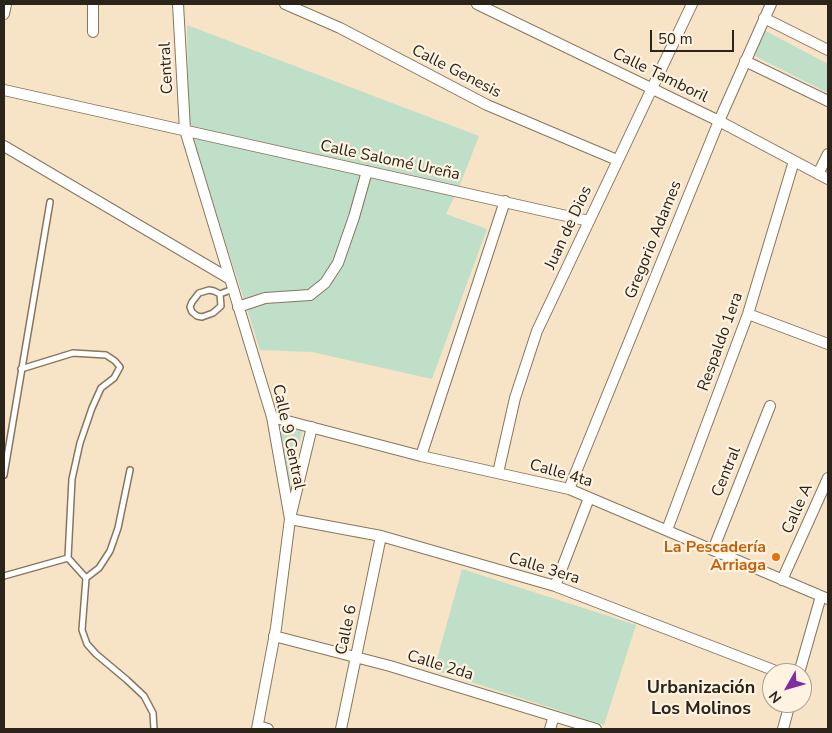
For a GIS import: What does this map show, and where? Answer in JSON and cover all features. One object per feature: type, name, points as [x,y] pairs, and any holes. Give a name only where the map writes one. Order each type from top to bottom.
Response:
[{"type":"street","points":[[4,14],[6,4]]},
{"type":"street","points":[[93,4],[93,32]]},
{"type":"street","name":"Central","points":[[178,4],[185,130]]},
{"type":"street","name":"Calle Genesis","points":[[286,4],[340,28],[487,105],[617,160]]},
{"type":"street","name":"Calle Tamboril","points":[[476,4],[719,121],[828,179]]},
{"type":"street","name":"Juan de Dios","points":[[498,473],[516,398],[537,332],[692,4]]},
{"type":"street","name":"Gregorio Adames","points":[[569,489],[719,121],[771,4]]},
{"type":"street","points":[[764,18],[828,50]]},
{"type":"street","points":[[745,61],[828,102]]},
{"type":"street","name":"Calle Salomé Ureña","points":[[4,90],[589,221]]},
{"type":"street","name":"Calle 9 Central","points":[[185,130],[272,417],[290,519],[261,728]]},
{"type":"street","points":[[4,146],[231,284]]},
{"type":"street","points":[[818,174],[828,154]]},
{"type":"street","name":"Respaldo 1era","points":[[667,530],[748,314],[794,161]]},
{"type":"street","points":[[238,307],[265,298],[310,295],[325,283],[338,263],[367,171]]},
{"type":"street","points":[[421,456],[505,201]]},
{"type":"street","points":[[748,314],[828,344]]},
{"type":"street","name":"Central","points":[[713,550],[770,406]]},
{"type":"street","name":"Calle 4ta","points":[[272,417],[421,456],[569,489],[825,598]]},
{"type":"street","points":[[290,519],[312,427]]},
{"type":"street","name":"Calle A","points":[[782,580],[828,478]]},
{"type":"street","points":[[555,586],[589,498]]},
{"type":"street","name":"Calle 3era","points":[[290,519],[381,536],[555,586],[762,666]]},
{"type":"street","name":"Calle 6","points":[[341,729],[381,536]]},
{"type":"street","points":[[802,663],[825,598]]},
{"type":"street","name":"Calle 2da","points":[[274,636],[356,657],[596,729]]},
{"type":"street","points":[[783,729],[787,713]]},
{"type":"street","points":[[550,729],[554,716]]},
{"type":"lane","points":[[4,475],[50,202]]},
{"type":"lane","points":[[220,294],[214,290],[199,293],[190,307],[192,312],[202,317],[213,314],[220,306],[220,294],[231,284]]},
{"type":"lane","points":[[21,369],[73,353],[106,355],[120,366],[114,378],[102,388],[92,408],[80,443],[72,479],[68,558],[86,578],[82,630],[88,644],[96,654],[128,680],[144,696],[153,712],[154,729]]},
{"type":"lane","points":[[86,578],[99,568],[110,552],[118,528],[130,470]]},
{"type":"lane","points":[[4,576],[68,558]]},
{"type":"green space","points":[[187,25],[479,136],[460,185],[446,214],[487,229],[432,379],[312,352],[260,350],[189,127]]},
{"type":"green space","points":[[764,30],[828,64],[828,93],[755,56]]},
{"type":"green space","points":[[276,423],[303,428],[288,488]]},
{"type":"green space","points":[[462,569],[636,625],[604,725],[434,670]]},
{"type":"place","name":"La Pescadería Arriaga","points":[[776,557]]},
{"type":"district","name":"Urbanización Los Molinos","points":[[701,700]]}]
